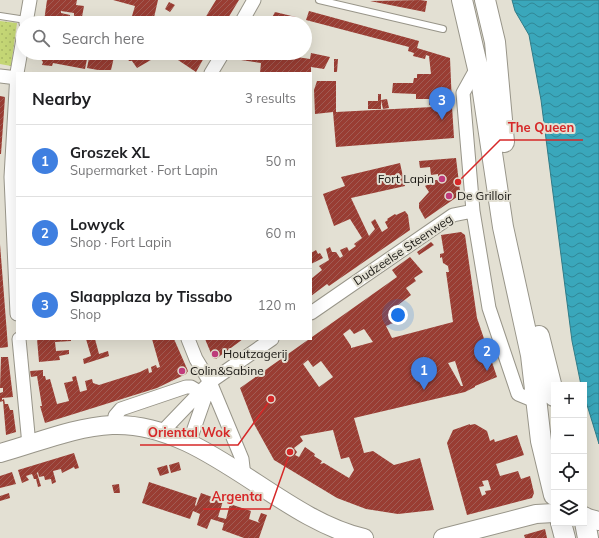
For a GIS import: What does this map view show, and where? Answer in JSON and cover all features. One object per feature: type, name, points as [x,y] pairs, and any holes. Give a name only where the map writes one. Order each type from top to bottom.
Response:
[{"type":"main road","points":[[462,0],[478,66],[489,122],[503,227],[531,355],[545,399]]},
{"type":"main road","points":[[485,0],[495,42],[506,173],[545,399],[541,441],[553,490]]},
{"type":"main road","points":[[0,453],[70,431],[92,426],[114,425],[162,432],[189,443],[274,495],[336,529],[359,537]]},
{"type":"main road","points":[[444,538],[536,514],[551,513]]},
{"type":"main road","points":[[587,518],[599,521]]},
{"type":"main road","points":[[562,526],[565,538]]},
{"type":"main road","points":[[586,526],[588,538]]},
{"type":"street","points":[[27,16],[30,0]]},
{"type":"street","points":[[245,16],[254,0]]},
{"type":"street","points":[[18,72],[20,60]]},
{"type":"street","points":[[212,72],[219,60]]},
{"type":"street","points":[[478,66],[463,93],[473,211],[489,308],[518,394],[545,399]]},
{"type":"street","points":[[0,76],[16,76]]},
{"type":"street","points":[[16,93],[11,177],[16,291]]},
{"type":"street","name":"Dudzeelse Steenweg","points":[[312,312],[453,215],[473,211]]},
{"type":"street","points":[[19,340],[29,445]]},
{"type":"street","points":[[188,340],[196,359],[210,382],[242,459],[244,476]]},
{"type":"street","points":[[162,432],[167,424],[201,393],[210,382],[271,340]]},
{"type":"street","points":[[189,443],[204,404],[210,382]]},
{"type":"street","points":[[114,425],[115,416],[121,409],[186,387],[191,387],[201,393]]},
{"type":"lane","points":[[319,0],[443,29]]},
{"type":"lane","points":[[0,16],[16,20]]},
{"type":"green space","points":[[0,21],[16,23],[11,66],[0,64]]},
{"type":"water","points":[[512,0],[599,0],[599,444],[587,405],[587,382],[580,382],[572,341],[541,100],[529,35],[515,11]]},
{"type":"building","points":[[47,0],[77,0],[76,5],[84,6],[82,16],[74,16],[74,13],[61,11],[61,13],[70,16],[45,16]]},
{"type":"building","points":[[113,0],[158,0],[154,16],[132,16],[135,6]]},
{"type":"building","points":[[216,0],[239,0],[229,16],[206,16]]},
{"type":"building","points":[[370,1],[427,1],[425,12]]},
{"type":"building","points":[[169,2],[175,5],[170,12],[165,9]]},
{"type":"building","points":[[309,11],[419,41],[417,48],[450,58],[452,105],[429,105],[429,99],[416,99],[416,94],[392,93],[393,83],[413,83],[414,78],[417,78],[417,74],[431,74],[429,56],[426,55],[425,59],[413,56],[414,53],[408,51],[409,47],[312,22],[312,16],[307,16]]},
{"type":"building","points":[[275,12],[292,16],[273,16]]},
{"type":"building","points":[[312,53],[330,57],[324,69],[311,67],[311,72],[260,72],[261,63],[241,60],[312,60]]},
{"type":"building","points":[[334,59],[338,59],[337,72],[334,72]]},
{"type":"building","points":[[42,60],[87,60],[85,69],[53,63],[52,66],[42,65],[43,62]]},
{"type":"building","points":[[89,60],[113,60],[111,70],[87,68]]},
{"type":"building","points":[[151,60],[137,68],[132,61],[129,61]]},
{"type":"building","points":[[178,60],[203,60],[196,72]]},
{"type":"building","points":[[317,81],[336,81],[336,112],[452,106],[454,138],[336,147],[333,112],[315,114],[314,90]]},
{"type":"building","points":[[378,94],[381,94],[381,109],[368,109],[368,101],[378,101]]},
{"type":"building","points":[[0,96],[5,97],[1,154],[0,154]]},
{"type":"building","points":[[387,99],[389,108],[383,109],[381,100]]},
{"type":"building","points":[[456,158],[460,191],[457,197],[425,219],[419,208],[419,203],[429,192],[425,186],[435,180],[438,180],[438,174],[431,175],[430,167],[420,168],[419,161]]},
{"type":"building","points":[[400,163],[405,186],[351,198],[369,236],[375,229],[371,222],[375,219],[382,232],[388,228],[385,222],[388,220],[387,219],[395,214],[396,215],[405,211],[408,215],[410,230],[329,286],[327,284],[312,295],[312,278],[322,270],[319,266],[329,260],[326,249],[330,247],[332,252],[336,252],[340,258],[343,256],[340,250],[347,247],[349,251],[356,246],[354,244],[362,238],[350,219],[334,226],[323,194],[345,186],[341,177]]},
{"type":"building","points":[[461,232],[465,235],[477,318],[497,377],[465,392],[354,418],[364,453],[373,451],[394,465],[420,458],[434,510],[398,514],[366,509],[337,498],[274,460],[254,424],[240,388],[308,340],[312,340],[312,337],[397,277],[392,270],[410,257],[423,272],[414,278],[416,281],[406,288],[411,295],[389,312],[393,323],[386,326],[392,338],[453,322],[446,272],[449,272],[448,266],[443,263],[442,257],[440,258],[440,254],[444,253],[441,235]],"holes":[[[350,329],[354,334],[364,329],[373,342],[351,348],[343,334]],[[308,360],[313,367],[321,361],[333,377],[319,387],[303,364]],[[455,361],[463,386],[461,386],[448,363]],[[333,430],[341,459],[349,457],[354,470],[349,478],[324,463],[320,464],[322,461],[314,456],[315,454],[305,447],[299,457],[295,455],[297,452],[294,448],[303,441],[300,436]]]},
{"type":"building","points":[[431,242],[434,245],[419,255],[417,252]]},
{"type":"building","points":[[0,244],[8,347],[0,348]]},
{"type":"building","points":[[316,250],[323,258],[312,264],[312,252]]},
{"type":"building","points":[[37,340],[71,340],[55,342],[56,351],[69,350],[69,354],[59,356],[60,360],[39,362]]},
{"type":"building","points":[[86,340],[95,340],[99,354],[108,351],[109,356],[84,364],[83,359],[91,356]]},
{"type":"building","points":[[152,340],[174,340],[188,371],[186,374],[157,388],[45,423],[40,406],[42,406],[37,376],[31,377],[30,371],[43,370],[43,376],[45,376],[46,380],[50,379],[57,404],[69,401],[64,383],[73,381],[72,377],[76,376],[80,392],[87,390],[85,381],[92,379],[93,383],[99,385],[148,368],[149,373],[152,372],[151,367],[156,365],[157,368],[160,367]]},
{"type":"building","points":[[205,340],[242,340],[216,359],[213,358]]},
{"type":"building","points":[[1,357],[8,357],[13,397],[2,398],[2,400],[4,399],[5,404],[8,404],[10,410],[13,410],[16,432],[6,435],[3,401],[0,402],[0,393],[3,392],[3,388],[0,388]]},
{"type":"building","points":[[470,424],[475,424],[487,431],[490,441],[494,439],[495,442],[517,435],[524,455],[496,464],[500,476],[518,471],[521,479],[530,476],[534,493],[532,498],[467,515],[447,443],[453,430]],"holes":[[[488,480],[491,490],[485,491],[486,494],[482,496],[479,487],[484,486],[482,481]]]},
{"type":"building","points":[[74,453],[79,468],[75,469],[74,467],[62,473],[61,469],[53,471],[56,482],[52,484],[51,479],[45,480],[44,476],[39,477],[38,472],[37,473],[41,486],[38,487],[36,479],[34,479],[32,474],[26,476],[29,480],[22,483],[18,470]]},
{"type":"building","points":[[179,462],[181,470],[171,473],[169,465]]},
{"type":"building","points":[[167,465],[169,473],[160,476],[157,468]]},
{"type":"building","points":[[12,472],[16,484],[0,488],[0,476]]},
{"type":"building","points":[[149,482],[197,498],[196,506],[201,493],[223,501],[218,517],[226,519],[230,504],[251,511],[249,519],[260,523],[258,521],[261,513],[267,515],[259,538],[244,538],[222,530],[224,523],[211,519],[207,529],[197,525],[200,514],[193,511],[190,519],[142,503]]},
{"type":"building","points":[[119,484],[120,493],[114,493],[112,485]]},
{"type":"building","points":[[9,493],[10,498],[0,501],[0,496]]},
{"type":"building","points":[[545,529],[547,538],[525,538],[524,535]]},
{"type":"place","name":"Slaapplaza by Tissabo","points":[[442,120]]},
{"type":"place","name":"Fort Lapin","points":[[442,179]]},
{"type":"place","name":"The Queen","points":[[458,182]]},
{"type":"place","name":"De Grilloir","points":[[449,196]]},
{"type":"place","name":"Houtzagerij","points":[[215,354]]},
{"type":"place","name":"Colin&Sabine","points":[[182,371]]},
{"type":"place","name":"Lowyck","points":[[487,371]]},
{"type":"place","name":"Groszek XL","points":[[424,390]]},
{"type":"place","name":"Oriental Wok","points":[[271,399]]},
{"type":"place","name":"Argenta","points":[[290,452]]}]
